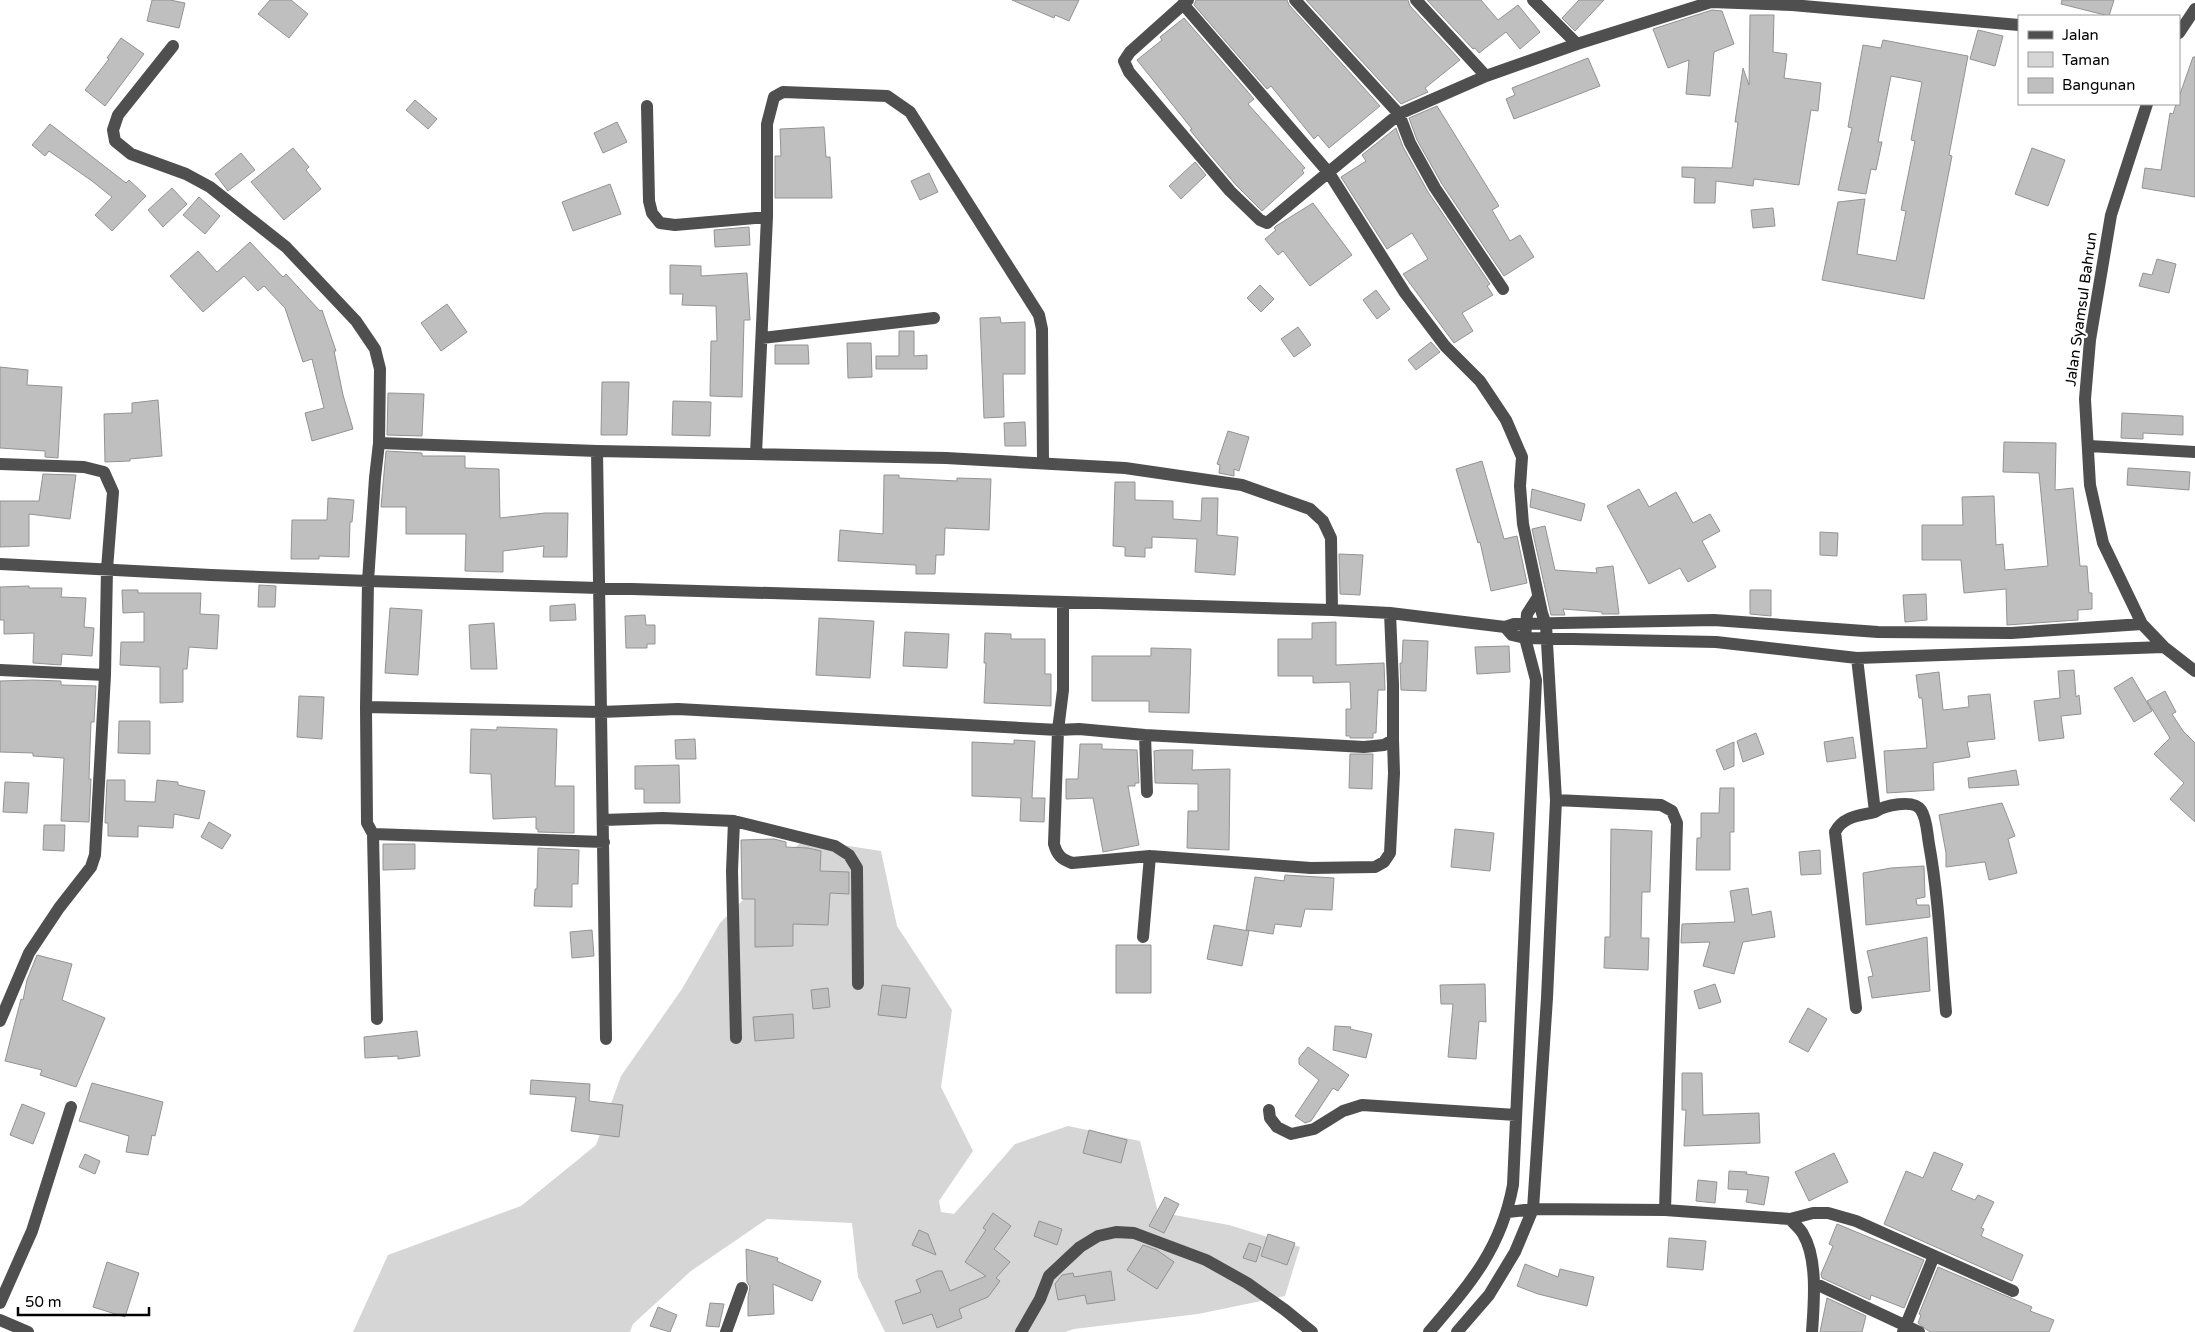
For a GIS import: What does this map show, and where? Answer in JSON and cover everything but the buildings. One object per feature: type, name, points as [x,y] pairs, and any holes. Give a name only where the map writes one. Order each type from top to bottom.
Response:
[{"type":"street","points":[[1295,0],[1399,114],[1410,143],[1435,188],[1503,289]]},
{"type":"street","points":[[1416,0],[1486,76]]},
{"type":"street","points":[[1533,0],[1577,44]]},
{"type":"street","points":[[1457,1332],[1489,1295],[1515,1252],[1533,1209],[1546,1007],[1556,800],[1546,625],[1538,597],[1523,524],[1520,486],[1522,456],[1506,420],[1480,380],[1444,346],[1404,293],[1329,173],[1186,2],[1130,52],[1124,61],[1129,72],[1230,191],[1260,220],[1267,223],[1329,173],[1399,114],[1486,76],[1577,44],[1713,1],[1791,3],[2018,24]]},
{"type":"street","points":[[2180,32],[2195,9]]},
{"type":"street","points":[[173,46],[118,115],[113,130],[115,141],[131,154],[186,174],[210,187],[286,247],[356,321],[374,349],[380,369],[379,443],[368,581],[366,707],[367,823],[373,834],[377,1019]]},
{"type":"street","points":[[756,454],[767,217],[767,124],[774,97],[783,92],[886,96],[910,112],[1039,315],[1042,328],[1043,463]]},
{"type":"street","name":"Jalan Syamsul Bahrun","points":[[2147,105],[2111,215],[2090,340],[2085,399],[2090,486],[2103,543],[2142,624],[2164,647],[2195,670]]},
{"type":"street","points":[[647,106],[649,201],[652,213],[660,223],[675,225],[767,217]]},
{"type":"street","points":[[762,338],[934,318]]},
{"type":"street","points":[[379,443],[597,451],[946,458],[1125,468],[1242,485],[1310,509],[1324,521],[1331,538],[1332,610]]},
{"type":"street","points":[[2089,446],[2195,452]]},
{"type":"street","points":[[597,451],[606,1039]]},
{"type":"street","points":[[0,464],[84,467],[104,472],[113,492],[107,569],[105,675],[95,855],[91,867],[59,908],[29,953],[0,1021]]},
{"type":"street","points":[[0,564],[211,576],[1332,610],[1390,613],[1505,628],[1514,624],[1546,625],[1714,620],[1878,632],[2011,633],[2142,624]]},
{"type":"street","points":[[1429,1332],[1468,1287],[1498,1236],[1508,1212],[1512,1185],[1516,1115],[1536,680],[1525,638],[1527,614],[1538,597]]},
{"type":"street","points":[[1063,603],[1063,690],[1058,730],[1054,844],[1057,854],[1062,860],[1072,863],[1150,856],[1311,868],[1375,867],[1384,862],[1390,853],[1394,773],[1390,613]]},
{"type":"street","points":[[1505,628],[1512,635],[1525,638],[1716,642],[1857,658],[2164,647]]},
{"type":"street","points":[[1857,658],[1875,812]]},
{"type":"street","points":[[0,670],[105,675]]},
{"type":"street","points":[[366,707],[601,712],[678,709],[1058,730],[1079,729],[1145,735],[1364,747],[1384,745],[1393,740]]},
{"type":"street","points":[[1145,735],[1148,792]]},
{"type":"street","points":[[1556,800],[1661,805],[1672,811],[1677,823],[1665,1210]]},
{"type":"street","points":[[1856,1008],[1834,832],[1839,824],[1847,818],[1904,804],[1916,805],[1925,818],[1932,860],[1946,1012]]},
{"type":"street","points":[[603,820],[663,818],[734,821],[835,846],[848,855],[854,861],[857,868],[858,984]]},
{"type":"street","points":[[734,821],[732,871],[736,1038]]},
{"type":"street","points":[[373,834],[604,842]]},
{"type":"street","points":[[1143,937],[1150,856]]},
{"type":"street","points":[[1269,1110],[1270,1118],[1277,1127],[1291,1134],[1314,1129],[1343,1111],[1362,1106],[1516,1115]]},
{"type":"street","points":[[0,1303],[32,1231],[71,1107]]},
{"type":"street","points":[[1508,1212],[1533,1209],[1665,1210],[1790,1219],[1813,1213],[1828,1213],[1856,1221],[2013,1291]]},
{"type":"street","points":[[1790,1219],[1803,1232],[1809,1246],[1814,1283],[1812,1332]]},
{"type":"street","points":[[1022,1332],[1040,1299],[1049,1276],[1086,1243],[1098,1236],[1116,1232],[1134,1233],[1206,1260],[1254,1289],[1312,1332]]},
{"type":"street","points":[[1904,1329],[1934,1256]]},
{"type":"street","points":[[1814,1283],[1904,1329],[1919,1332]]},
{"type":"street","points":[[726,1332],[742,1288]]},
{"type":"street","points":[[0,1320],[28,1332]]},
{"type":"green space","points":[[804,839],[881,851],[897,926],[952,1010],[941,1087],[973,1151],[939,1201],[941,1212],[954,1214],[1015,1144],[1068,1126],[1140,1141],[1158,1212],[1229,1225],[1300,1247],[1285,1296],[1198,1314],[1074,1329],[1065,1332],[885,1332],[858,1277],[852,1223],[767,1219],[691,1271],[633,1324],[630,1332],[353,1332],[388,1255],[521,1206],[596,1145],[621,1076],[682,989],[720,923]]}]
